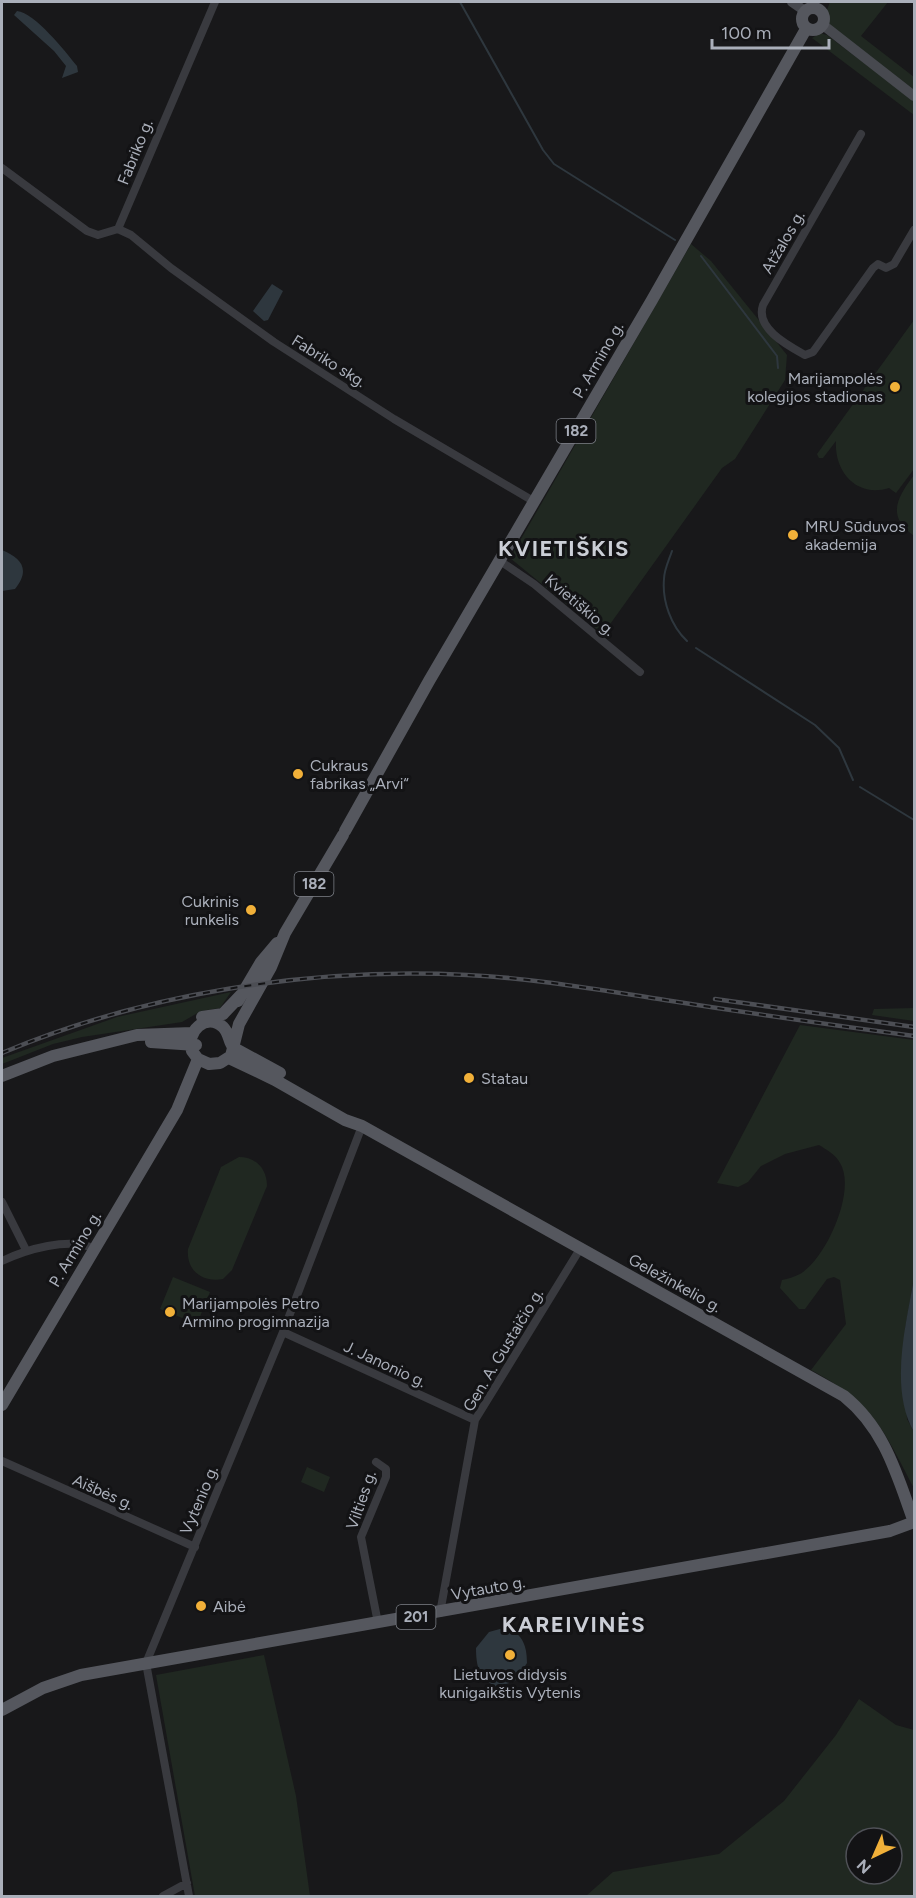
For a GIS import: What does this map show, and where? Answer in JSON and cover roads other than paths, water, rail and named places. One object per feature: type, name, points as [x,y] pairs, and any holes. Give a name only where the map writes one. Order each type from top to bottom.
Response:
[{"type":"main road","points":[[821,5],[823,25],[818,30],[806,29],[801,18],[805,11],[821,5]]},
{"type":"main road","name":"P. Armino g.","points":[[2,1405],[177,1110],[189,1097],[199,1051],[224,1054],[237,1029],[261,962],[285,933],[344,833],[806,29]]},
{"type":"main road","points":[[136,1040],[152,1030],[181,1029],[201,1018],[219,1015],[246,999]]},
{"type":"main road","name":"P. Armino g.","points":[[229,1041],[231,1013],[246,999]]},
{"type":"main road","points":[[199,1051],[203,1024],[229,1041]]},
{"type":"main road","points":[[136,1040],[199,1051]]},
{"type":"main road","points":[[2,1076],[53,1056],[109,1043],[136,1040],[199,1051]]},
{"type":"main road","name":"Geležinkelio g.","points":[[229,1041],[348,1113],[362,1126]]},
{"type":"main road","name":"Geležinkelio g.","points":[[229,1041],[275,1080],[345,1120],[362,1126],[827,1386],[855,1405],[871,1421],[885,1445],[914,1522]]},
{"type":"main road","name":"Vytauto g.","points":[[2,1710],[18,1699],[61,1681],[146,1663],[440,1613],[890,1531],[914,1522]]},
{"type":"street","name":"Fabriko g.","points":[[118,229],[215,2]]},
{"type":"street","points":[[792,2],[805,11]]},
{"type":"street","points":[[823,25],[915,96]]},
{"type":"street","name":"Atžalos g.","points":[[861,134],[760,314],[764,326],[801,353],[805,355],[813,352],[873,268],[879,264],[886,268],[894,264],[915,230]]},
{"type":"street","points":[[2,168],[38,197],[87,231],[98,235],[118,229]]},
{"type":"street","name":"Fabriko skg.","points":[[118,229],[131,235],[171,268],[274,342],[394,419],[535,502]]},
{"type":"street","name":"Kvietiškio g.","points":[[500,561],[534,584],[640,672]]},
{"type":"street","name":"Vytenio g.","points":[[146,1663],[283,1332],[362,1126]]},
{"type":"street","points":[[2,1202],[26,1250]]},
{"type":"street","points":[[2,1261],[26,1250],[86,1244],[95,1249]]},
{"type":"street","name":"Gen. A. Gustaičio g.","points":[[440,1613],[475,1420],[580,1249]]},
{"type":"street","name":"J. Janonio g.","points":[[283,1332],[475,1420]]},
{"type":"street","name":"Aišbės g.","points":[[2,1461],[195,1547]]},
{"type":"street","name":"Vilties g.","points":[[376,1462],[383,1465],[386,1477],[361,1537],[378,1623]]},
{"type":"street","points":[[146,1663],[189,1896]]},
{"type":"street","points":[[163,1896],[187,1883]]},
{"type":"waterway","points":[[460,2],[543,150],[554,164],[675,240]]},
{"type":"waterway","points":[[701,256],[777,356],[778,368]]},
{"type":"waterway","points":[[672,551],[664,576],[664,596],[672,621],[687,641]]},
{"type":"waterway","points":[[696,648],[815,725],[839,748],[853,780]]},
{"type":"waterway","points":[[860,787],[914,820]]},
{"type":"railway","points":[[2,1053],[56,1032],[113,1014],[171,1000],[230,988],[349,975],[467,975],[542,982],[914,1036]]},
{"type":"railway","points":[[715,999],[914,1027]]},
{"type":"place","name":"Marijampolės kolegijos stadionas","points":[[895,387]]},
{"type":"place","name":"MRU Sūduvos akademija","points":[[793,535]]},
{"type":"place","name":"Cukraus fabrikas „Arvi“","points":[[298,774]]},
{"type":"place","name":"Cukrinis runkelis","points":[[251,910]]},
{"type":"place","name":"Statau","points":[[469,1078]]},
{"type":"place","name":"Marijampolės Petro Armino progimnazija","points":[[170,1312]]},
{"type":"place","name":"Aibė","points":[[201,1606]]},
{"type":"place","name":"Lietuvos didysis kunigaikštis Vytenis","points":[[510,1655]]},
{"type":"district","name":"KVIETIŠKIS","points":[[564,548]]},
{"type":"district","name":"KAREIVINĖS","points":[[574,1624]]}]
